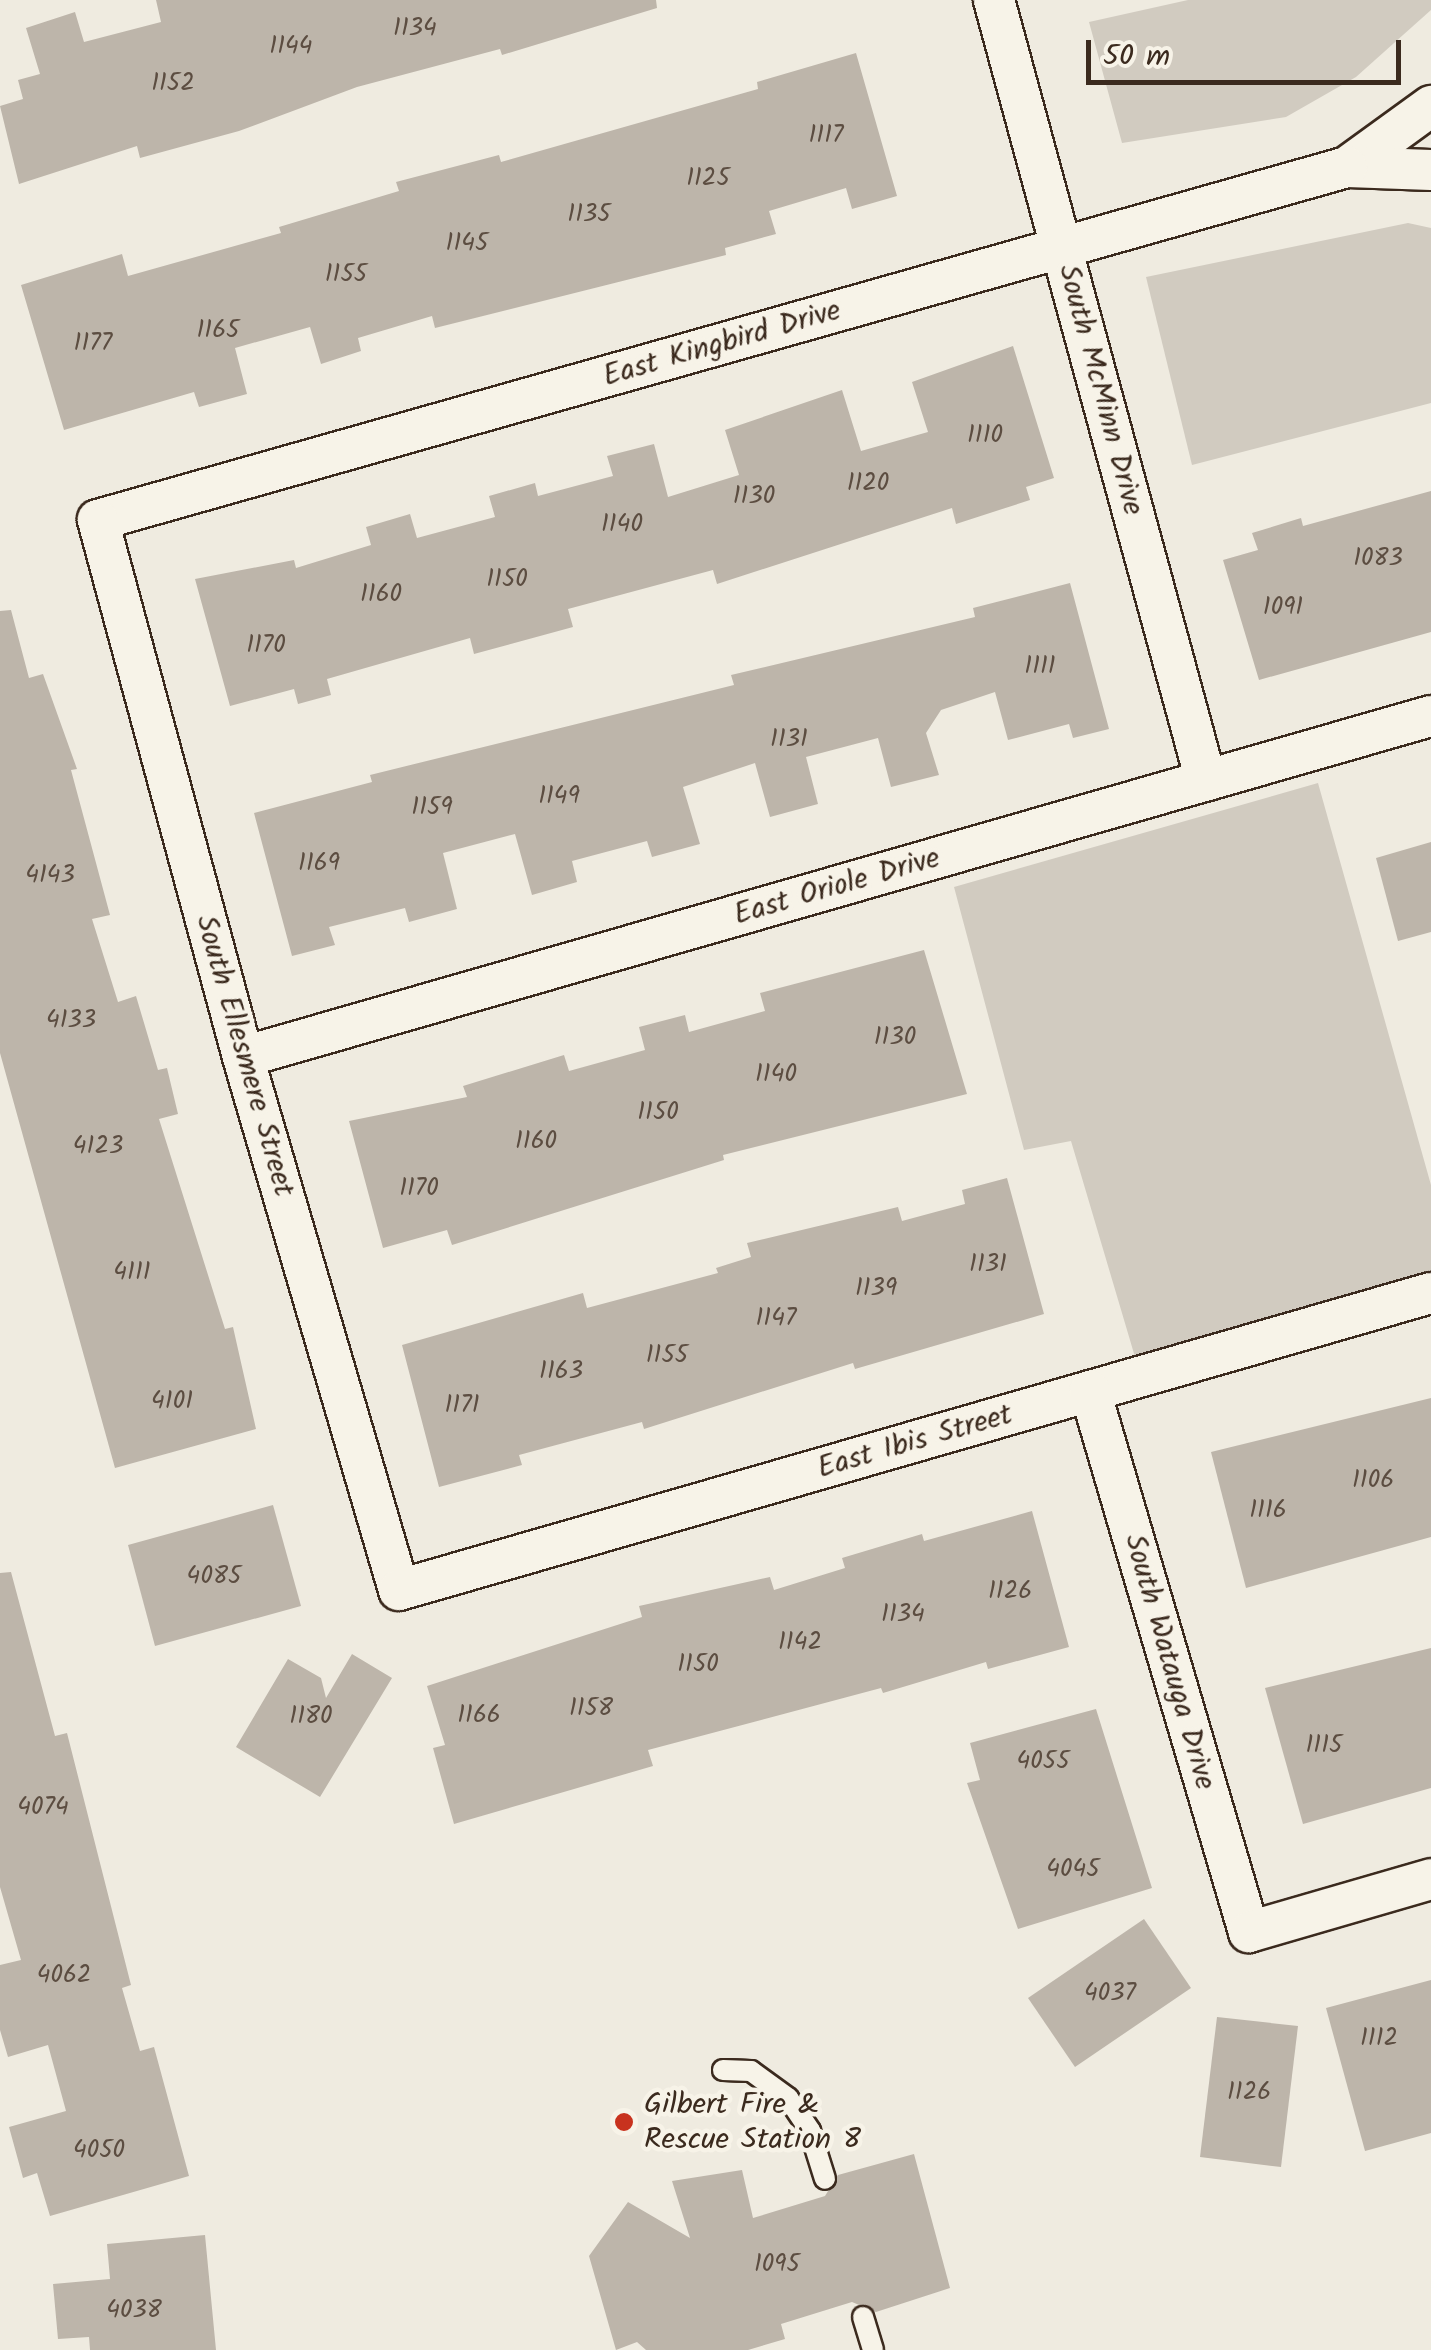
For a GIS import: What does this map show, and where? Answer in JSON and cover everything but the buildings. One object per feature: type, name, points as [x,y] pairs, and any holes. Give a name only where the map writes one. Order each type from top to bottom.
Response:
[{"type":"street","name":"South McMinn Drive","points":[[994,0],[1206,780]]},
{"type":"street","name":"East Kingbird Drive","points":[[1347,167],[1431,106]]},
{"type":"street","name":"East Kingbird Drive","points":[[98,520],[1347,167],[1431,170]]},
{"type":"street","name":"South Ellesmere Street","points":[[98,520],[243,1058],[398,1590]]},
{"type":"street","name":"East Oriole Drive","points":[[243,1058],[1431,716]]},
{"type":"street","name":"East Ibis Street","points":[[398,1590],[1431,1293]]},
{"type":"street","name":"South Watauga Drive","points":[[1090,1391],[1249,1932],[1431,1879]]},
{"type":"lane","points":[[723,2070],[751,2071],[788,2098],[810,2131],[825,2178]]},
{"type":"lane","points":[[863,2316],[873,2350]]},
{"type":"shaded area","points":[[1188,0],[1431,0],[1431,10],[1356,77],[1286,117],[1122,143],[1089,22]]},
{"type":"shaded area","points":[[1408,223],[1431,228],[1431,403],[1192,465],[1146,277]]},
{"type":"shaded area","points":[[1318,783],[1431,1185],[1431,1275],[1135,1357],[1071,1141],[1024,1150],[954,887]]},
{"type":"place","name":"Gilbert Fire & Rescue Station 8","points":[[624,2122]]}]
